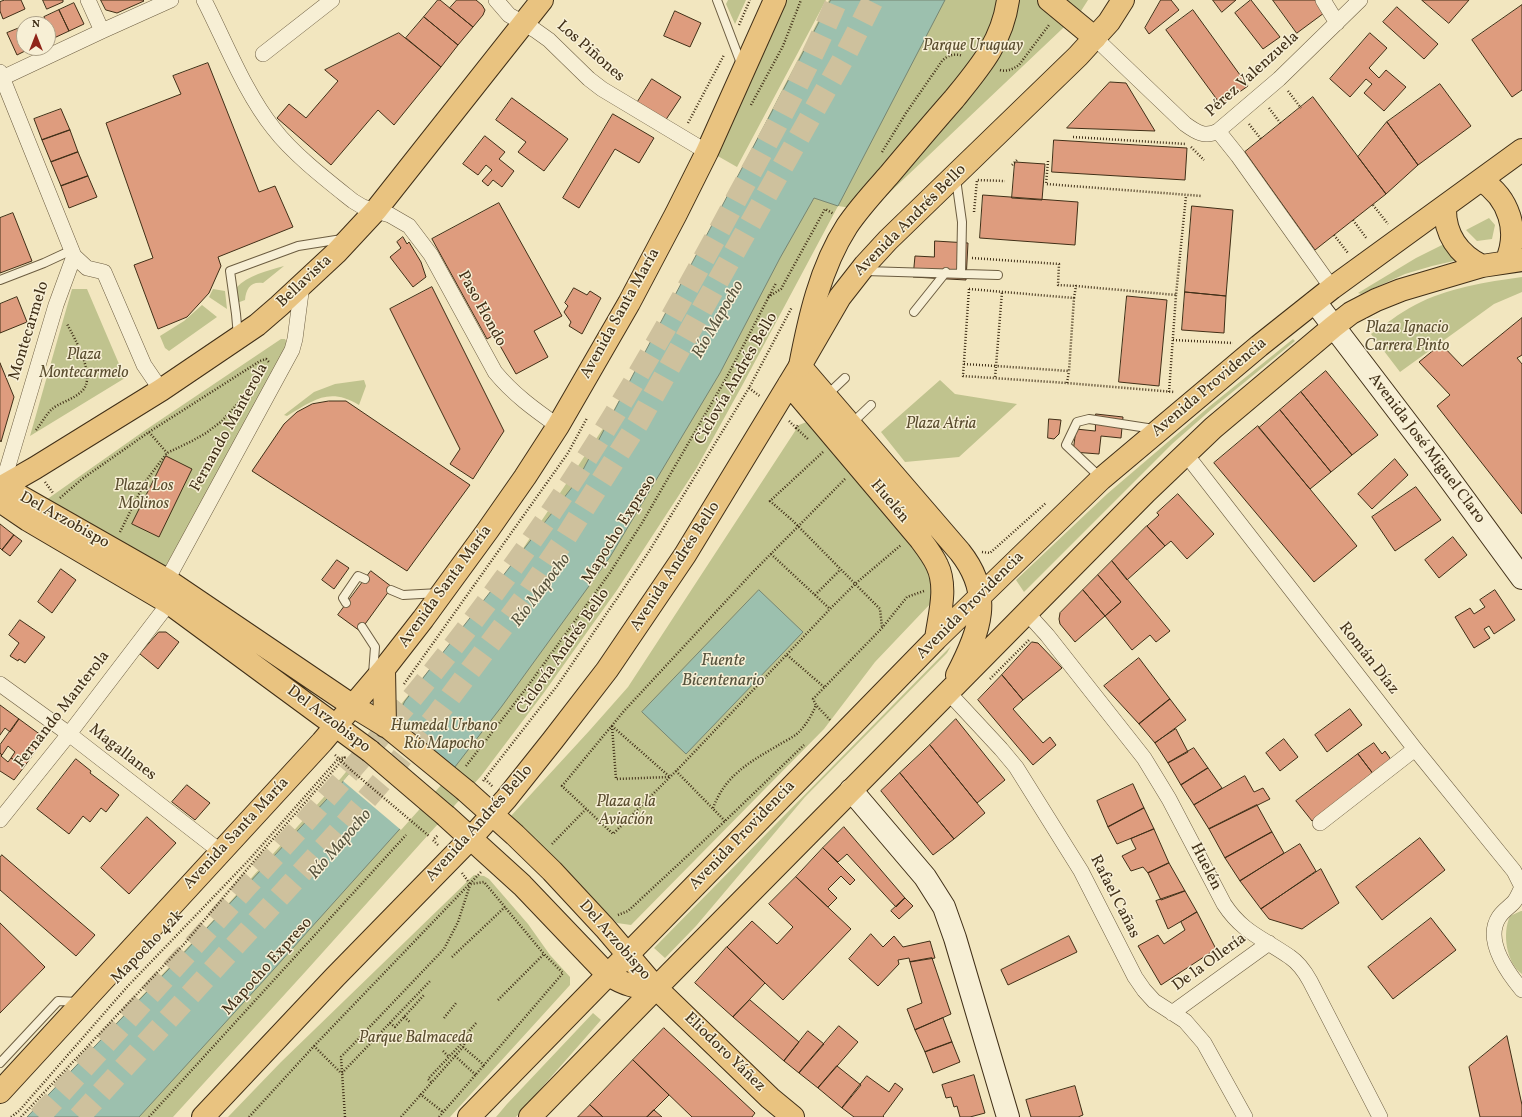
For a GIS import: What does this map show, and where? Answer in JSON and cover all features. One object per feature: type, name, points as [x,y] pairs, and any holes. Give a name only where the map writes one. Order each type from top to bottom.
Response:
[{"type":"main road","name":"Bellavista","points":[[1,492],[35,468],[161,390],[238,338],[279,306],[350,238],[376,210],[542,0]]},
{"type":"main road","name":"Avenida Santa María","points":[[0,1092],[336,726],[378,676],[442,593],[525,477],[558,426],[629,303],[676,214],[707,152],[775,0]]},
{"type":"main road","points":[[794,375],[822,281],[834,249],[847,226],[868,198],[938,118],[982,63],[998,37],[1003,25],[1008,0]]},
{"type":"main road","name":"Avenida Andrés Bello","points":[[203,1117],[335,977],[471,838],[493,814],[557,735],[632,635],[706,522],[840,297],[860,270],[888,240],[1060,75],[1109,22],[1123,0]]},
{"type":"main road","points":[[1055,6],[1095,38]]},
{"type":"main road","name":"Avenida Providencia","points":[[469,1117],[607,974],[936,639],[1102,479],[1259,346],[1332,288],[1522,150]]},
{"type":"main road","points":[[1445,206],[1446,223],[1452,240],[1467,257],[1482,266],[1514,260],[1510,218],[1507,208],[1498,194],[1481,180]]},
{"type":"main road","name":"Avenida Providencia","points":[[530,1117],[948,692],[1034,620],[1185,454],[1213,428],[1351,313],[1400,290],[1482,266]]},
{"type":"main road","name":"Huelén","points":[[794,375],[825,397],[967,560],[976,576],[980,595],[979,618],[974,639],[948,692]]},
{"type":"main road","name":"Huelén","points":[[794,375],[920,539],[937,565],[941,579],[942,592],[936,639]]},
{"type":"main road","name":"Del Arzobispo","points":[[1,492],[53,505],[112,548],[167,580],[352,706],[387,727],[493,814],[552,871],[656,988]]},
{"type":"main road","name":"Del Arzobispo","points":[[1,492],[28,520],[169,603],[336,726],[355,752],[446,816],[471,838],[522,885],[607,974],[629,986],[656,988]]},
{"type":"main road","points":[[378,676],[387,727]]},
{"type":"main road","name":"Eliodoro Yáñez","points":[[656,988],[770,1098],[793,1117]]},
{"type":"street","points":[[88,0],[102,31]]},
{"type":"street","points":[[161,390],[144,365],[104,272],[87,268],[73,253],[1,76],[171,0]]},
{"type":"street","name":"Paso Hondo","points":[[204,0],[250,92],[274,130],[285,143],[349,198],[363,207],[390,215],[409,226],[432,255],[495,372],[506,385],[538,412],[558,426]]},
{"type":"street","points":[[263,54],[332,0]]},
{"type":"street","name":"Los Piñones","points":[[496,0],[509,15],[549,40],[602,90],[707,152]]},
{"type":"street","points":[[1323,0],[1337,23]]},
{"type":"street","name":"Pérez Valenzuela","points":[[1095,38],[1185,124],[1197,132],[1210,134],[1218,131],[1279,79],[1360,0]]},
{"type":"street","points":[[1218,131],[1238,156],[1332,288]]},
{"type":"street","name":"Montecarmelo","points":[[1,492],[56,305],[73,253]]},
{"type":"street","name":"Fernando Manterola","points":[[167,580],[292,350],[296,334],[302,285]]},
{"type":"street","name":"Avenida José Miguel Claro","points":[[1315,302],[1437,462],[1522,578]]},
{"type":"street","name":"Román Díaz","points":[[1185,454],[1415,749],[1514,871],[1522,887],[1514,903],[1505,909],[1498,918],[1495,926],[1495,942],[1503,963],[1522,990]]},
{"type":"street","name":"Fernando Manterola","points":[[0,820],[169,603]]},
{"type":"street","name":"Huelén","points":[[1034,620],[1144,758],[1170,799],[1230,914],[1248,931],[1296,961],[1306,975],[1380,1117]]},
{"type":"street","name":"Magallanes","points":[[0,684],[68,734],[221,852]]},
{"type":"street","name":"Rafael Cañas","points":[[948,692],[1002,749],[1016,767],[1081,871],[1135,977],[1149,996],[1188,1024],[1204,1043],[1246,1117]]},
{"type":"street","points":[[1320,824],[1415,749]]},
{"type":"street","points":[[851,790],[925,877],[944,907],[955,938],[1008,1117]]},
{"type":"street","name":"De la Ollería","points":[[1172,1013],[1269,943]]},
{"type":"lane","points":[[717,0],[743,70]]},
{"type":"lane","points":[[956,176],[962,222],[961,273]]},
{"type":"lane","points":[[238,338],[230,271],[298,246],[350,238]]},
{"type":"lane","points":[[0,280],[73,253]]},
{"type":"lane","points":[[860,270],[998,275]]},
{"type":"lane","points":[[914,312],[946,272]]},
{"type":"lane","points":[[825,397],[845,378]]},
{"type":"lane","points":[[850,425],[871,405]]},
{"type":"lane","points":[[1102,479],[1066,445],[1077,422],[1089,419],[1159,430]]},
{"type":"lane","points":[[346,603],[343,598],[358,576],[365,579]]},
{"type":"lane","points":[[391,590],[402,594],[442,593]]},
{"type":"lane","points":[[362,627],[375,646],[378,676]]},
{"type":"lane","points":[[0,1063],[58,1001],[83,1002]]},
{"type":"path","points":[[680,136],[732,40],[750,0]]},
{"type":"path","points":[[881,154],[906,113],[946,57],[952,54],[958,55],[1004,71],[1012,69],[1019,65],[1037,42],[1055,6]]},
{"type":"path","points":[[1279,79],[1300,108]]},
{"type":"path","points":[[1259,95],[1281,124]]},
{"type":"path","points":[[1073,137],[1188,144],[1204,160]]},
{"type":"path","points":[[1012,165],[1017,160]]},
{"type":"path","points":[[1048,161],[1046,184],[1186,196],[1202,196]]},
{"type":"path","points":[[973,218],[977,180],[1005,181]]},
{"type":"path","points":[[969,285],[963,376],[1169,392],[1176,295],[1186,196]]},
{"type":"path","points":[[1373,205],[1399,239]]},
{"type":"path","points":[[768,298],[781,289],[825,209],[836,215]]},
{"type":"path","points":[[1353,220],[1378,254]]},
{"type":"path","points":[[1334,235],[1359,268]]},
{"type":"path","points":[[970,258],[1060,264],[1058,285],[1176,295]]},
{"type":"path","name":"Mapocho Expreso","points":[[464,769],[530,683],[609,574],[728,375],[776,283]]},
{"type":"path","points":[[1068,383],[1076,286]]},
{"type":"path","points":[[969,289],[1074,298]]},
{"type":"path","points":[[995,378],[1002,292]]},
{"type":"path","points":[[34,433],[51,410],[70,400],[83,390],[88,380],[87,369],[80,351],[56,305]]},
{"type":"path","name":"Ciclovía Andrés Bello","points":[[468,793],[558,686],[648,553],[749,388],[793,305]]},
{"type":"path","points":[[1173,340],[1235,344]]},
{"type":"path","points":[[35,468],[53,505],[82,479],[149,432],[260,362],[266,359],[268,360],[269,364]]},
{"type":"path","points":[[964,364],[1069,371]]},
{"type":"path","points":[[112,548],[145,482],[167,453],[206,433],[222,420],[257,383]]},
{"type":"path","points":[[149,432],[167,453]]},
{"type":"path","points":[[822,452],[770,501],[798,526],[880,609],[882,628]]},
{"type":"path","points":[[846,478],[771,554],[612,726],[562,786],[613,834],[676,772],[855,584],[906,542]]},
{"type":"path","points":[[771,554],[830,610]]},
{"type":"path","points":[[814,595],[840,570]]},
{"type":"path","points":[[850,727],[829,720],[816,705],[813,699],[882,628],[907,597],[925,590]]},
{"type":"path","points":[[988,682],[1034,620]]},
{"type":"path","points":[[787,656],[824,686]]},
{"type":"path","points":[[713,808],[718,795],[731,778],[750,762],[797,733],[810,717],[816,705]]},
{"type":"path","points":[[612,726],[670,777]]},
{"type":"path","points":[[612,726],[616,778],[670,777]]},
{"type":"path","points":[[617,915],[628,911],[808,741]]},
{"type":"path","points":[[21,1117],[185,943],[260,854],[355,752]]},
{"type":"path","name":"Mapocho 42k","points":[[10,1117],[19,1111],[127,987],[248,861],[338,759],[355,752]]},
{"type":"path","points":[[352,771],[433,840]]},
{"type":"path","points":[[676,772],[725,821]]},
{"type":"path","points":[[551,845],[586,809]]},
{"type":"path","name":"Mapocho Expreso","points":[[149,1117],[406,835]]},
{"type":"path","points":[[248,1117],[470,884],[484,882],[544,954],[563,974],[439,1117]]},
{"type":"path","points":[[345,1117],[341,1057],[444,949],[458,922],[470,884]]},
{"type":"path","points":[[452,957],[505,906]]},
{"type":"path","points":[[498,1000],[544,954]]},
{"type":"path","points":[[342,1074],[431,980]]},
{"type":"path","points":[[390,1023],[395,1027],[424,995]]},
{"type":"path","points":[[408,1003],[413,1007]]},
{"type":"path","points":[[444,1018],[456,1003]]},
{"type":"path","points":[[404,1017],[410,1022]]},
{"type":"path","points":[[401,1117],[463,1047],[470,1030],[477,1022]]},
{"type":"path","points":[[431,1082],[428,1079],[464,1041],[466,1041]]},
{"type":"path","points":[[314,1046],[342,1074]]},
{"type":"path","points":[[463,1047],[484,1066]]},
{"type":"path","points":[[443,1050],[449,1057]]},
{"type":"path","points":[[455,1056],[476,1075]]},
{"type":"path","points":[[420,1094],[443,1112]]},
{"type":"green space","points":[[728,0],[746,0],[735,24],[726,4]]},
{"type":"green space","points":[[784,0],[826,0],[737,167],[716,155]]},
{"type":"green space","name":"Humedal Urbano Río Mapocho","points":[[829,0],[1088,0],[1081,11],[870,211],[838,206],[696,469],[617,590],[543,694],[481,776],[173,1117],[28,1117],[219,914],[341,778],[502,580],[606,424],[690,272]]},
{"type":"green space","points":[[1489,218],[1495,225],[1492,239],[1477,241],[1466,230]]},
{"type":"green space","points":[[1444,244],[1458,260],[1405,274],[1361,294],[1358,293],[1416,258]]},
{"type":"green space","points":[[284,266],[263,283],[252,284],[248,289],[245,300],[237,303],[236,288],[246,280],[258,274]]},
{"type":"green space","name":"Plaza Ignacio Carrera Pinto","points":[[1522,277],[1522,292],[1494,304],[1400,372],[1371,334],[1409,308],[1440,294],[1481,284]]},
{"type":"green space","name":"Plaza Montecarmelo","points":[[72,289],[87,289],[125,378],[30,436]]},
{"type":"green space","points":[[213,289],[225,291],[227,309],[209,297]]},
{"type":"green space","points":[[202,305],[217,317],[169,351],[165,348],[160,336],[184,321]]},
{"type":"green space","name":"Plaza Los Molinos","points":[[281,339],[285,339],[289,346],[164,569],[46,500],[144,431]]},
{"type":"green space","points":[[1293,339],[1295,341],[1213,408],[1172,444],[1024,592],[1016,580],[1107,494],[1210,406]]},
{"type":"green space","points":[[364,380],[366,386],[359,405],[339,397],[330,396],[305,405],[287,416],[284,415],[314,392],[335,384]]},
{"type":"green space","name":"Plaza Atria","points":[[940,380],[955,394],[1017,404],[959,457],[905,462],[881,432]]},
{"type":"green space","name":"Plaza a la Aviación","points":[[809,421],[933,566],[932,602],[875,662],[824,729],[631,925],[617,923],[510,817],[628,687],[799,425]]},
{"type":"green space","points":[[951,646],[947,653],[805,797],[696,926],[665,958],[654,948]]},
{"type":"green space","name":"Parque Balmaceda","points":[[474,875],[484,876],[489,879],[528,924],[550,955],[570,977],[570,985],[450,1117],[228,1117],[281,1062]]},
{"type":"green space","points":[[1521,911],[1522,974],[1512,963],[1506,939],[1506,931],[1510,916]]},
{"type":"green space","points":[[593,1013],[601,1020],[516,1117],[496,1117],[507,1104]]},
{"type":"water","name":"Humedal Urbano Río Mapocho","points":[[831,0],[945,0],[838,206],[814,198],[780,258],[720,373],[610,557],[502,706],[451,772],[139,1117],[27,1117],[167,971],[340,785],[394,722],[405,701],[577,481]]},
{"type":"water","name":"Fuente Bicentenario","points":[[759,590],[803,632],[686,754],[642,712]]},
{"type":"pier","points":[[394,722],[452,773],[401,830],[343,781]]},
{"type":"building","points":[[5,0],[21,0],[25,9],[3,19],[0,11],[0,2]]},
{"type":"building","points":[[43,0],[63,0],[63,2],[47,9]]},
{"type":"building","points":[[101,0],[144,1],[117,13],[106,10]]},
{"type":"building","points":[[438,0],[440,0],[473,27],[458,45],[424,17]]},
{"type":"building","points":[[457,0],[476,0],[485,10],[483,15],[473,27],[450,8]]},
{"type":"building","points":[[1161,0],[1171,0],[1179,10],[1149,34],[1145,28]]},
{"type":"building","points":[[1213,0],[1236,0],[1222,12]]},
{"type":"building","points":[[1251,0],[1280,37],[1263,49],[1235,13]]},
{"type":"building","points":[[1273,0],[1315,0],[1324,13],[1297,33]]},
{"type":"building","points":[[1422,0],[1469,0],[1449,23]]},
{"type":"building","points":[[74,3],[84,24],[69,31],[59,10]]},
{"type":"building","points":[[1522,5],[1522,90],[1512,97],[1472,40]]},
{"type":"building","points":[[1397,7],[1438,44],[1424,59],[1383,22]]},
{"type":"building","points":[[59,10],[69,31],[56,37],[56,16],[46,16]]},
{"type":"building","points":[[1193,10],[1248,86],[1221,105],[1166,30]]},
{"type":"building","points":[[675,11],[701,23],[690,47],[664,36]]},
{"type":"building","points":[[424,17],[458,45],[441,67],[406,38]]},
{"type":"building","points":[[16,29],[16,53],[7,33]]},
{"type":"building","points":[[399,33],[441,67],[394,125],[378,110],[331,165],[277,118],[289,104],[306,118],[338,81],[325,70]]},
{"type":"building","points":[[1370,33],[1387,48],[1369,68],[1379,78],[1386,70],[1406,87],[1384,111],[1364,93],[1372,84],[1366,79],[1350,97],[1330,79]]},
{"type":"building","points":[[208,63],[259,192],[275,186],[293,227],[218,257],[221,266],[209,293],[187,317],[158,329],[134,265],[153,258],[106,123],[181,94],[173,76]]},
{"type":"building","points":[[652,79],[681,97],[665,121],[637,103]]},
{"type":"building","points":[[1110,82],[1126,83],[1155,131],[1067,128]]},
{"type":"building","points":[[1440,84],[1471,126],[1418,165],[1387,122]]},
{"type":"building","points":[[1313,97],[1386,194],[1315,250],[1245,152]]},
{"type":"building","points":[[512,98],[568,139],[544,171],[518,152],[526,142],[496,120]]},
{"type":"building","points":[[61,109],[70,130],[42,140],[34,119]]},
{"type":"building","points":[[613,114],[654,138],[639,163],[615,149],[579,208],[563,198]]},
{"type":"building","points":[[1387,122],[1418,165],[1386,194],[1358,157]]},
{"type":"building","points":[[70,130],[78,152],[51,162],[42,140]]},
{"type":"building","points":[[485,136],[505,152],[499,159],[514,171],[502,187],[493,180],[488,186],[482,181],[492,170],[486,165],[478,175],[463,164]]},
{"type":"building","points":[[1054,140],[1187,148],[1185,180],[1052,172]]},
{"type":"building","points":[[78,152],[88,176],[61,186],[51,162]]},
{"type":"building","points":[[1015,162],[1045,164],[1042,200],[1012,198]]},
{"type":"building","points":[[88,176],[97,197],[69,208],[61,186]]},
{"type":"building","points":[[983,195],[1078,202],[1075,245],[980,238]]},
{"type":"building","points":[[499,203],[562,316],[534,331],[548,357],[516,374],[494,335],[487,339],[432,239]]},
{"type":"building","points":[[1192,206],[1233,210],[1226,296],[1185,292]]},
{"type":"building","points":[[13,213],[32,261],[0,273],[0,218]]},
{"type":"building","points":[[403,237],[407,244],[409,242],[421,262],[426,277],[413,287],[390,257],[401,248],[397,242]]},
{"type":"building","points":[[935,241],[968,243],[966,280],[913,277],[915,256],[934,257]]},
{"type":"building","points":[[432,287],[504,431],[473,479],[450,464],[460,449],[390,309]]},
{"type":"building","points":[[574,288],[587,295],[590,291],[601,298],[582,334],[569,326],[571,322],[564,312],[568,306],[565,303]]},
{"type":"building","points":[[1185,292],[1226,296],[1224,333],[1182,330]]},
{"type":"building","points":[[1127,296],[1167,300],[1159,386],[1119,382]]},
{"type":"building","points":[[17,297],[27,322],[0,333],[0,304]]},
{"type":"building","points":[[1522,318],[1522,355],[1517,358],[1522,364],[1522,514],[1437,406],[1450,395],[1419,362],[1441,344],[1462,366]]},
{"type":"building","points":[[0,363],[14,397],[1,442],[0,440]]},
{"type":"building","points":[[1326,371],[1378,435],[1352,455],[1301,392]]},
{"type":"building","points":[[1301,392],[1352,455],[1331,472],[1280,410]]},
{"type":"building","points":[[329,401],[346,401],[470,485],[407,571],[252,471],[284,424],[297,412],[312,404]]},
{"type":"building","points":[[1280,410],[1331,472],[1310,489],[1259,428]]},
{"type":"building","points":[[1096,414],[1123,417],[1121,438],[1101,436],[1099,454],[1073,452],[1076,429],[1095,431]]},
{"type":"building","points":[[1049,419],[1061,420],[1059,434],[1054,439],[1048,438]]},
{"type":"building","points":[[1258,426],[1357,546],[1314,582],[1214,463]]},
{"type":"building","points":[[166,456],[192,469],[159,537],[132,524]]},
{"type":"building","points":[[1395,459],[1408,475],[1372,509],[1358,494]]},
{"type":"building","points":[[1416,487],[1441,520],[1395,551],[1372,517]]},
{"type":"building","points":[[1178,494],[1214,534],[1187,559],[1171,541],[1165,546],[1147,526],[1159,515],[1157,513]]},
{"type":"building","points":[[0,524],[14,535],[2,550],[0,548]]},
{"type":"building","points":[[1147,526],[1165,546],[1127,580],[1112,561]]},
{"type":"building","points":[[14,535],[22,541],[10,556],[2,550]]},
{"type":"building","points":[[1453,537],[1467,555],[1439,578],[1425,560]]},
{"type":"building","points":[[337,560],[349,568],[334,589],[322,580]]},
{"type":"building","points":[[1112,561],[1170,631],[1156,642],[1150,635],[1132,650],[1105,616],[1121,602],[1098,575]]},
{"type":"building","points":[[61,569],[76,580],[52,613],[38,602]]},
{"type":"building","points":[[371,571],[392,587],[360,631],[338,615]]},
{"type":"building","points":[[1098,575],[1121,602],[1105,616],[1083,590]]},
{"type":"building","points":[[1083,590],[1105,616],[1075,642],[1060,624],[1059,619],[1060,613]]},
{"type":"building","points":[[1495,590],[1515,620],[1494,634],[1489,626],[1484,629],[1490,638],[1474,648],[1455,617],[1470,608],[1474,614],[1485,607],[1480,600]]},
{"type":"building","points":[[20,620],[45,637],[25,663],[10,656],[19,643],[9,635]]},
{"type":"building","points":[[159,632],[166,632],[179,642],[158,669],[140,654]]},
{"type":"building","points":[[1032,642],[1038,643],[1062,668],[1023,700],[1002,675]]},
{"type":"building","points":[[1139,658],[1170,699],[1139,724],[1104,686]]},
{"type":"building","points":[[1002,675],[1023,700],[1013,709],[1043,743],[1050,737],[1056,745],[1033,765],[978,700]]},
{"type":"building","points":[[1170,699],[1186,720],[1155,743],[1139,724]]},
{"type":"building","points":[[0,705],[19,719],[10,732],[5,728],[0,735]]},
{"type":"building","points":[[1350,709],[1362,725],[1327,752],[1315,735]]},
{"type":"building","points":[[19,719],[45,738],[24,767],[11,758],[15,752],[8,746],[2,755],[0,753],[0,745]]},
{"type":"building","points":[[956,719],[1005,780],[977,803],[930,745]]},
{"type":"building","points":[[1176,729],[1188,752],[1168,763],[1155,743]]},
{"type":"building","points":[[1284,739],[1298,757],[1280,771],[1266,753]]},
{"type":"building","points":[[1374,743],[1382,754],[1385,751],[1392,761],[1374,775],[1358,754]]},
{"type":"building","points":[[930,745],[985,813],[954,839],[900,773]]},
{"type":"building","points":[[1194,748],[1208,768],[1181,785],[1168,763]]},
{"type":"building","points":[[0,753],[2,755],[1,756],[8,762],[11,758],[24,767],[14,780],[0,771]]},
{"type":"building","points":[[1358,754],[1374,775],[1312,821],[1296,801]]},
{"type":"building","points":[[76,759],[91,771],[90,773],[119,795],[106,812],[101,808],[90,822],[83,816],[69,834],[37,809]]},
{"type":"building","points":[[1208,768],[1222,788],[1194,805],[1181,785]]},
{"type":"building","points":[[900,773],[954,839],[933,855],[881,791]]},
{"type":"building","points":[[1245,776],[1254,792],[1263,788],[1270,799],[1209,829],[1194,805]]},
{"type":"building","points":[[1133,784],[1144,808],[1108,827],[1097,801]]},
{"type":"building","points":[[187,785],[210,803],[195,820],[172,802]]},
{"type":"building","points":[[1257,805],[1272,832],[1225,858],[1209,829]]},
{"type":"building","points":[[1144,808],[1154,829],[1117,844],[1108,827]]},
{"type":"building","points":[[147,817],[176,843],[129,894],[101,868]]},
{"type":"building","points":[[844,827],[905,898],[896,907],[847,854],[838,862],[823,848]]},
{"type":"building","points":[[1154,829],[1169,863],[1148,873],[1143,867],[1131,871],[1122,856],[1136,849],[1131,839]]},
{"type":"building","points":[[1272,832],[1284,853],[1240,881],[1225,858]]},
{"type":"building","points":[[1420,838],[1445,870],[1382,920],[1356,887]]},
{"type":"building","points":[[1300,844],[1316,871],[1261,909],[1240,881]]},
{"type":"building","points":[[823,848],[855,880],[850,885],[841,876],[828,889],[837,898],[828,907],[796,877]]},
{"type":"building","points":[[2,855],[95,935],[76,956],[0,890],[0,858]]},
{"type":"building","points":[[1169,863],[1185,891],[1161,900],[1148,873]]},
{"type":"building","points":[[1321,869],[1339,903],[1302,929],[1269,919],[1261,909]]},
{"type":"building","points":[[796,877],[851,929],[783,1000],[727,947],[752,921],[777,944],[793,927],[769,904]]},
{"type":"building","points":[[1185,891],[1197,912],[1168,929],[1156,901]]},
{"type":"building","points":[[905,898],[913,906],[899,919],[891,911]]},
{"type":"building","points":[[1197,912],[1216,949],[1161,985],[1138,946],[1158,935],[1164,944],[1185,930],[1181,922]]},
{"type":"building","points":[[1431,918],[1456,950],[1393,999],[1368,967]]},
{"type":"building","points":[[0,923],[45,967],[0,1013]]},
{"type":"building","points":[[871,934],[883,947],[894,936],[903,947],[930,941],[935,958],[910,962],[909,958],[898,960],[899,964],[878,986],[849,959]]},
{"type":"building","points":[[1069,936],[1077,952],[1008,985],[1001,970]]},
{"type":"building","points":[[727,947],[765,983],[733,1017],[695,983]]},
{"type":"building","points":[[932,958],[951,1014],[915,1030],[907,1009],[922,1003],[910,962]]},
{"type":"building","points":[[750,1000],[799,1042],[784,1061],[733,1017]]},
{"type":"building","points":[[943,1018],[952,1042],[925,1052],[915,1030]]},
{"type":"building","points":[[839,1026],[858,1042],[818,1088],[799,1073]]},
{"type":"building","points":[[664,1028],[755,1113],[752,1117],[692,1117],[633,1060]]},
{"type":"building","points":[[808,1031],[824,1044],[799,1073],[784,1061]]},
{"type":"building","points":[[1507,1036],[1522,1105],[1522,1117],[1480,1117],[1469,1067]]},
{"type":"building","points":[[952,1042],[960,1062],[933,1073],[925,1052]]},
{"type":"building","points":[[633,1060],[669,1095],[647,1117],[603,1117],[590,1105]]},
{"type":"building","points":[[837,1066],[861,1085],[842,1108],[818,1088]]},
{"type":"building","points":[[974,1075],[985,1113],[970,1117],[960,1117],[957,1106],[954,1107],[951,1097],[946,1098],[942,1085]]},
{"type":"building","points":[[867,1076],[889,1092],[895,1083],[903,1089],[883,1116],[884,1117],[854,1117],[842,1108]]},
{"type":"building","points":[[1075,1086],[1083,1115],[1078,1117],[1031,1117],[1026,1100]]},
{"type":"building","points":[[590,1105],[603,1117],[578,1117]]},
{"type":"building","points":[[654,1110],[662,1117],[647,1117]]},
{"type":"tunnel","points":[[39,1117],[358,762],[445,657],[514,566],[599,439],[663,331],[783,112],[825,29],[837,0]]},
{"type":"tunnel","points":[[79,1117],[341,829],[436,716],[525,597],[564,540],[638,423],[847,52],[873,0]]},
{"type":"park label","name":"Parque Uruguay","points":[[973,47]]},
{"type":"water label","name":"Río Mapocho","points":[[719,320]]},
{"type":"water label","name":"Río Mapocho","points":[[542,591]]},
{"type":"water label","name":"Río Mapocho","points":[[341,845]]}]
